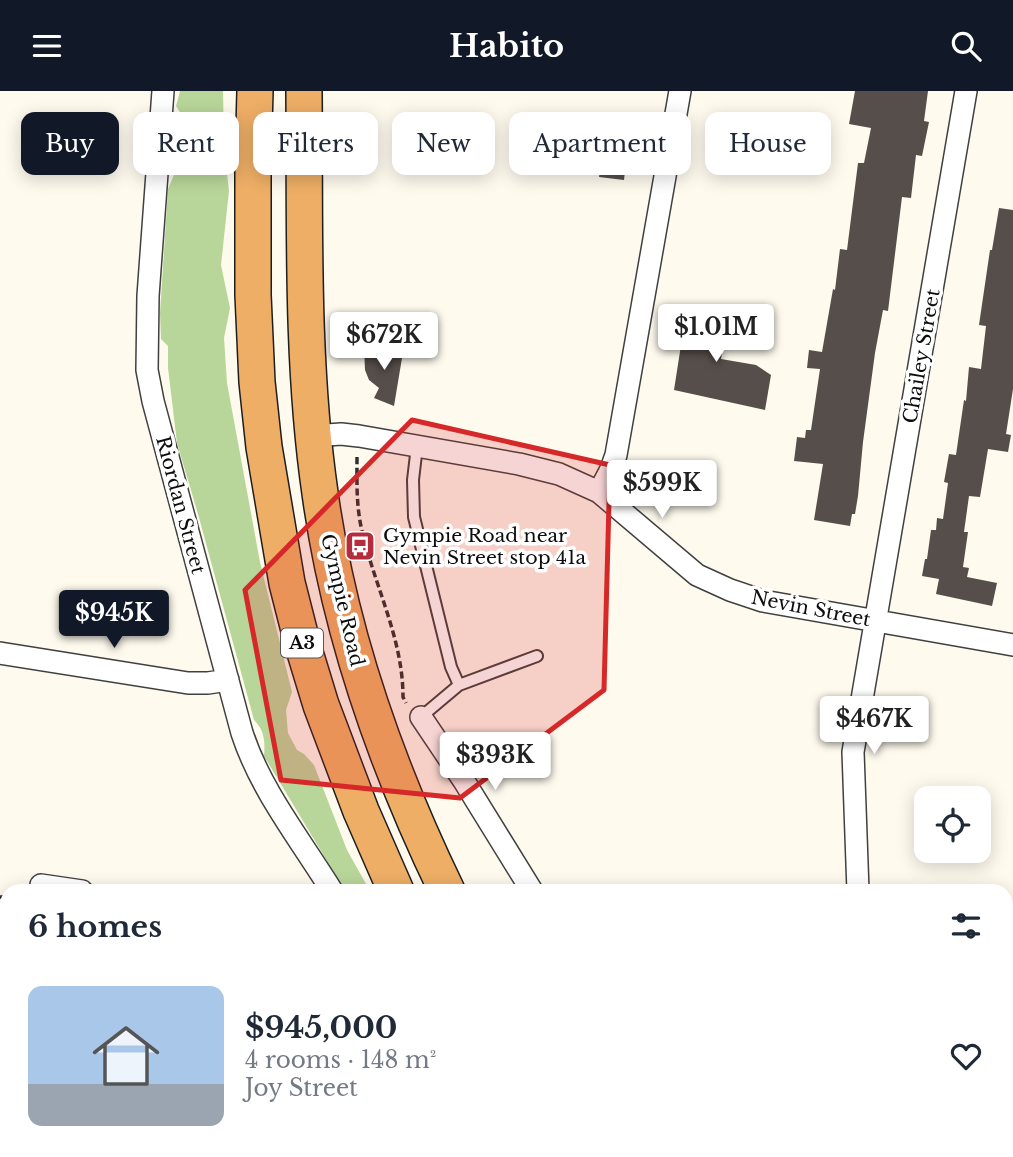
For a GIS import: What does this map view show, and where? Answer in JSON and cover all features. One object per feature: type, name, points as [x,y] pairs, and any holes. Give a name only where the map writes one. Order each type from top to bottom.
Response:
[{"type":"highway","name":"A3","points":[[254,91],[253,295],[257,382],[264,447],[287,583],[321,705],[361,811],[393,884]]},
{"type":"highway","name":"Gympie Road","points":[[304,91],[306,293],[313,436],[331,557],[360,676],[400,788],[444,884]]},
{"type":"highway","points":[[253,295],[306,293]]},
{"type":"street","name":"Riordan Street","points":[[161,112],[163,91]]},
{"type":"street","points":[[599,492],[616,455],[680,91]]},
{"type":"street","name":"Chailey Street","points":[[858,884],[853,753],[966,91]]},
{"type":"street","name":"Riordan Street","points":[[157,175],[148,296],[147,370],[153,401],[250,758],[327,884]]},
{"type":"street","name":"Nevin Street","points":[[313,436],[341,434],[519,464],[559,474],[599,492],[697,575],[719,585],[763,601],[1013,645]]},
{"type":"street","points":[[0,653],[188,683],[228,680]]},
{"type":"street","points":[[421,717],[528,884]]},
{"type":"lane","points":[[417,446],[413,480],[414,517],[452,667],[459,685]]},
{"type":"lane","points":[[421,717],[459,685],[537,656]]},
{"type":"path","points":[[357,457],[356,495],[362,530],[398,649],[403,697],[421,717]]},
{"type":"highlighted area","points":[[412,420],[610,465],[604,690],[460,798],[281,780],[245,590]]},
{"type":"green space","points":[[180,91],[223,91],[223,112],[180,112],[176,106]]},
{"type":"green space","points":[[174,175],[227,175],[229,191],[221,265],[230,308],[224,338],[227,383],[260,562],[292,692],[286,710],[288,733],[297,750],[314,765],[347,850],[366,884],[341,884],[264,756],[264,737],[254,720],[177,443],[168,346],[161,339],[160,313],[168,189]]},
{"type":"building","points":[[855,91],[928,91],[924,121],[929,122],[922,156],[916,155],[911,198],[902,197],[888,311],[883,310],[875,353],[858,496],[850,526],[814,520],[823,464],[794,461],[797,437],[805,438],[806,430],[811,430],[820,369],[807,368],[809,350],[822,352],[833,289],[835,290],[840,249],[847,250],[858,163],[864,163],[871,128],[849,124]]},
{"type":"building","points":[[599,175],[625,175],[624,180]]},
{"type":"building","points":[[999,208],[1013,210],[1013,389],[1006,434],[1011,435],[1008,452],[988,449],[980,497],[969,496],[963,567],[969,568],[967,577],[997,583],[992,606],[936,594],[939,579],[922,576],[931,530],[936,530],[937,518],[943,519],[948,483],[944,482],[949,454],[956,455],[969,367],[981,369],[986,326],[979,325]]},
{"type":"building","points":[[683,307],[728,315],[721,359],[756,365],[771,375],[765,410],[674,390],[681,345],[676,344]]},
{"type":"building","points":[[364,345],[403,352],[394,406],[374,398],[379,388],[369,380],[365,370]]},
{"type":"place","name":"Gympie Road near Nevin Street stop 41a","points":[[360,546]]}]
